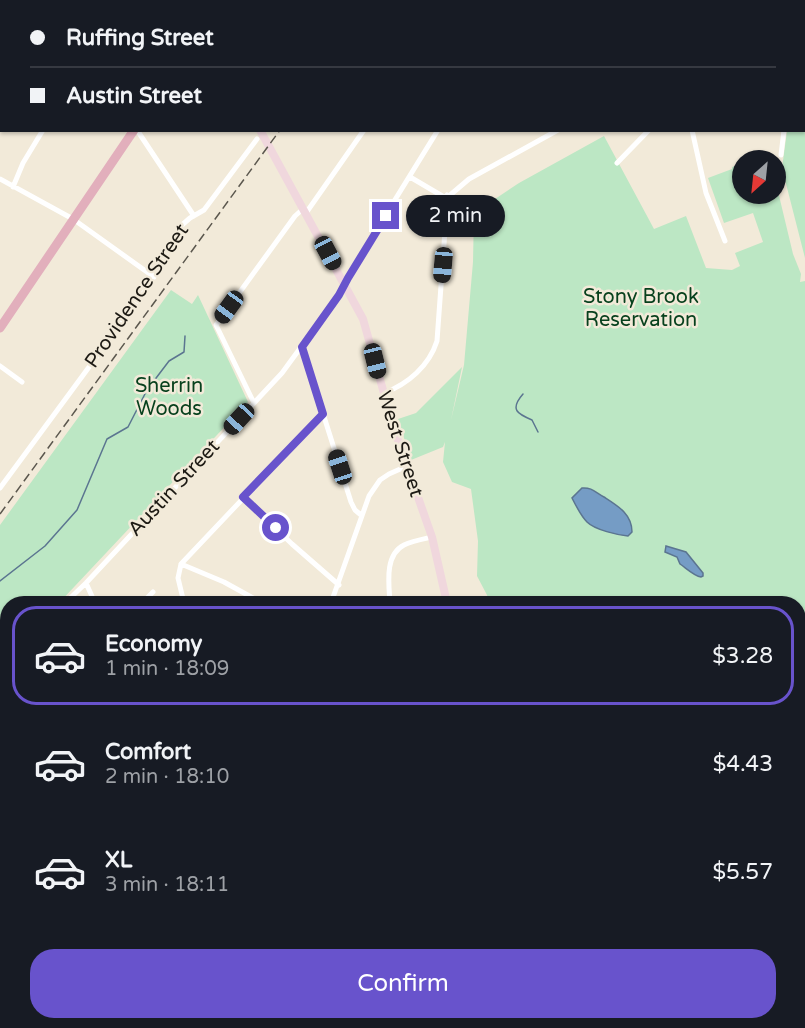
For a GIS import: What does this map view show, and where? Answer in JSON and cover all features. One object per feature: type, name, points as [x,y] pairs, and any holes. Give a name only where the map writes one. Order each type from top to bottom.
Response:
[{"type":"main road","points":[[0,328],[135,132]]},
{"type":"street","points":[[13,187],[31,148],[42,132]]},
{"type":"street","points":[[137,132],[194,216]]},
{"type":"street","points":[[254,403],[216,325],[295,216],[305,211],[363,132]]},
{"type":"street","name":"Austin Street","points":[[72,596],[282,373],[339,295],[437,132]]},
{"type":"street","points":[[384,393],[402,385],[433,354],[437,341],[447,199],[469,179],[554,132]]},
{"type":"street","points":[[617,163],[647,132]]},
{"type":"street","points":[[692,132],[707,197],[724,241]]},
{"type":"street","points":[[781,150],[783,132]]},
{"type":"street","name":"Providence Street","points":[[0,488],[154,277],[185,222],[206,208],[258,134]]},
{"type":"street","name":"West Street","points":[[258,134],[272,151],[363,319],[406,466],[432,537],[445,596]]},
{"type":"street","points":[[410,177],[447,199]]},
{"type":"street","points":[[0,179],[73,219],[154,277]]},
{"type":"street","points":[[302,347],[351,502],[361,515]]},
{"type":"street","points":[[0,366],[22,382]]},
{"type":"street","points":[[182,596],[178,578],[181,564],[323,414]]},
{"type":"street","points":[[334,596],[369,496],[380,480],[406,466]]},
{"type":"street","points":[[243,497],[339,585]]},
{"type":"street","points":[[390,596],[389,568],[395,553],[402,546],[432,537]]},
{"type":"street","points":[[181,564],[224,582],[249,596]]},
{"type":"street","points":[[86,583],[92,596]]},
{"type":"street","points":[[149,596],[153,592]]},
{"type":"green space","points":[[787,132],[805,132],[805,258],[786,184],[784,150]]},
{"type":"green space","name":"Stony Brook Reservation","points":[[604,136],[654,229],[686,216],[706,268],[732,270],[740,266],[735,253],[763,242],[753,213],[724,223],[708,178],[732,169],[732,204],[781,204],[793,254],[801,274],[800,282],[805,281],[805,596],[487,596],[477,576],[478,541],[471,489],[452,482],[443,462],[445,442],[443,447],[411,460],[398,419],[416,413],[462,367],[451,420],[464,365],[473,262],[474,213],[519,183]]},
{"type":"green space","name":"Sherrin Woods","points":[[171,290],[192,304],[198,295],[248,402],[66,596],[0,596],[0,525]]},
{"type":"water","points":[[582,488],[589,488],[619,507],[630,520],[632,532],[628,536],[613,533],[587,522],[572,498]]},
{"type":"water","points":[[666,546],[686,552],[703,576],[693,574],[680,564],[677,557],[665,552]]},
{"type":"waterway","points":[[0,581],[45,546],[77,510],[107,439],[128,427],[147,390],[169,361],[184,352],[185,336]]},
{"type":"waterway","points":[[523,394],[517,404],[517,411],[532,420],[538,432]]},
{"type":"railway","points":[[0,514],[279,132]]},
{"type":"route","points":[[276,528],[243,497],[323,414],[302,347],[339,295],[386,216]]}]
